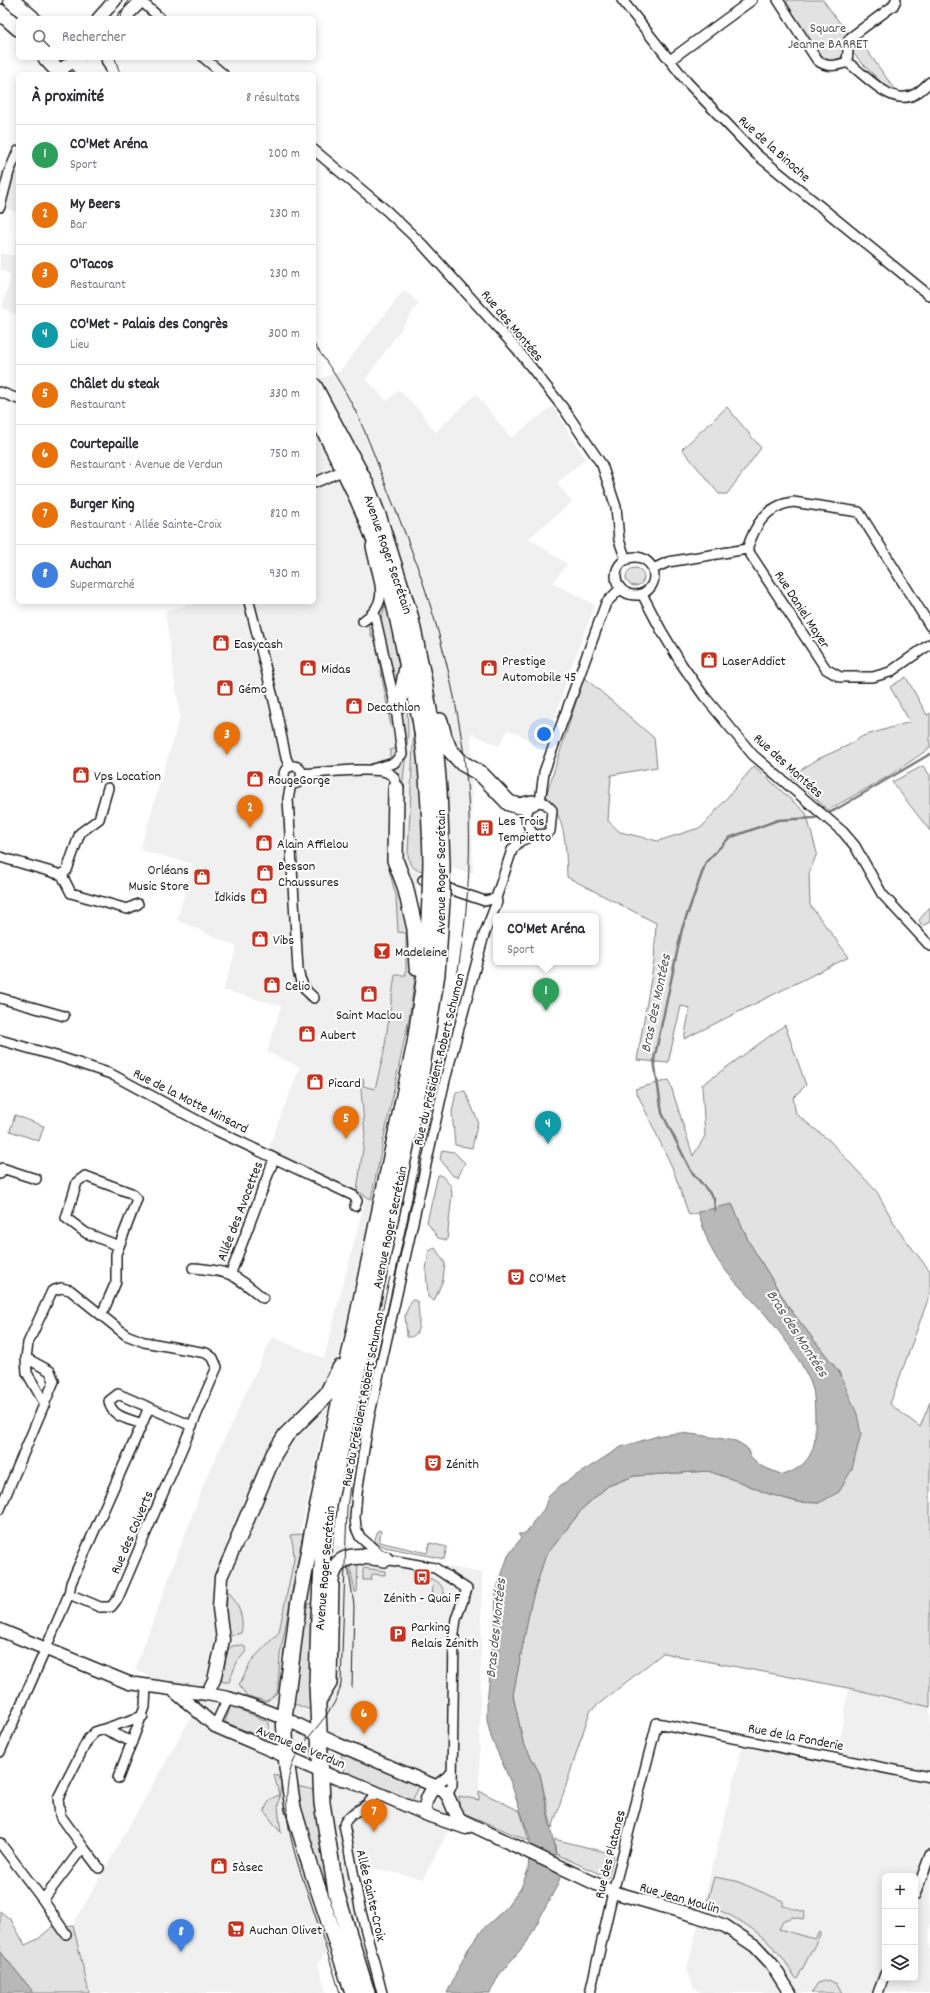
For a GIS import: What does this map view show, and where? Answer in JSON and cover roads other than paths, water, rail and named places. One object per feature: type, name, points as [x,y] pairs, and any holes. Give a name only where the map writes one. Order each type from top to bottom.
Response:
[{"type":"main road","points":[[11,0],[30,16]]},
{"type":"main road","points":[[0,3],[16,16]]},
{"type":"main road","points":[[0,12],[16,26]]},
{"type":"main road","points":[[52,60],[82,72]]},
{"type":"main road","points":[[93,60],[93,64],[97,72]]},
{"type":"main road","name":"Avenue Roger Secrétain","points":[[316,390],[351,468],[367,523],[380,554],[394,602],[408,666],[414,686],[424,740],[437,862]]},
{"type":"main road","name":"Avenue Roger Secrétain","points":[[316,414],[351,468],[379,518],[410,616],[435,744],[440,790],[436,899],[437,974],[419,1086],[329,1506],[320,1591],[318,1700],[322,1803],[336,1892],[367,1993]]},
{"type":"main road","points":[[402,588],[412,611],[429,668],[442,732],[449,749],[462,763],[489,781],[509,803],[519,806],[536,803]]},
{"type":"main road","points":[[396,708],[402,694],[408,666]]},
{"type":"main road","points":[[381,1199],[402,1087],[417,977],[415,929],[405,886],[395,860],[396,788]]},
{"type":"main road","name":"Avenue Roger Secrétain","points":[[353,1993],[310,1865],[293,1808],[284,1718],[298,1607],[351,1343],[415,1043],[436,899]]},
{"type":"main road","points":[[239,1536],[274,1454],[286,1435],[327,1394],[351,1343]]},
{"type":"main road","points":[[318,1700],[329,1683],[331,1581],[334,1570],[336,1566],[351,1557],[368,1556],[385,1558]]},
{"type":"street","points":[[101,16],[115,0]]},
{"type":"street","points":[[126,16],[141,0],[158,16]]},
{"type":"street","name":"Rue de la Binoche","points":[[622,0],[692,87],[756,154],[930,296]]},
{"type":"street","points":[[670,60],[752,0]]},
{"type":"street","points":[[778,0],[817,60],[822,65],[829,66],[847,62]]},
{"type":"street","points":[[847,62],[849,40],[851,37],[894,6],[896,0]]},
{"type":"street","points":[[206,60],[221,72]]},
{"type":"street","points":[[847,62],[885,93],[896,97],[914,95],[930,82]]},
{"type":"street","name":"Rue des Montées","points":[[316,152],[387,210],[423,245],[516,348],[564,409],[602,465],[616,507],[619,540],[626,560]]},
{"type":"street","points":[[0,207],[9,172],[16,156]]},
{"type":"street","points":[[9,172],[16,175]]},
{"type":"street","points":[[0,392],[16,398]]},
{"type":"street","points":[[316,482],[351,468]]},
{"type":"street","points":[[653,569],[668,562],[747,549],[758,522],[785,504],[793,502],[859,512],[930,626]]},
{"type":"street","name":"Avenue Roger Secrétain","points":[[363,622],[379,606],[382,592],[374,562],[367,523]]},
{"type":"street","name":"Rue Daniel Mayer","points":[[747,549],[826,669],[840,676],[872,677],[890,672],[930,644]]},
{"type":"street","points":[[632,558],[644,560],[653,569],[654,581],[648,591],[642,594],[631,595],[620,589],[616,579],[616,573],[621,563],[632,558]]},
{"type":"street","points":[[536,803],[550,806],[552,810],[550,831],[546,834],[534,835],[526,823],[528,809],[536,803],[544,772],[606,603],[620,589]]},
{"type":"street","name":"Rue des Montées","points":[[642,594],[682,665],[704,696],[753,755],[818,810],[855,846],[882,894],[930,946]]},
{"type":"street","points":[[249,604],[290,767]]},
{"type":"street","points":[[301,774],[373,769],[394,763],[402,754],[396,708],[374,612]]},
{"type":"street","points":[[290,767],[297,768],[301,774]]},
{"type":"street","points":[[290,767],[286,770],[284,775],[287,782],[291,784]]},
{"type":"street","points":[[373,769],[390,773],[396,780],[396,788]]},
{"type":"street","points":[[291,784],[298,781],[301,774]]},
{"type":"street","points":[[291,784],[288,799],[298,970],[301,982],[308,993],[314,998]]},
{"type":"street","points":[[62,874],[67,870],[80,833],[98,819],[108,788]]},
{"type":"street","name":"Rue du Président Robert Schuman","points":[[493,913],[497,902],[496,898],[512,850],[520,841],[534,835]]},
{"type":"street","points":[[0,857],[62,874],[71,893],[127,910],[138,904]]},
{"type":"street","points":[[423,880],[485,901],[496,898]]},
{"type":"street","name":"Rue du Président Robert Schuman","points":[[448,1797],[452,1785],[450,1774],[454,1633],[456,1619],[467,1589],[435,1568],[385,1558],[360,1537],[356,1522],[357,1493],[369,1418],[445,1080],[478,956],[493,913]]},
{"type":"street","points":[[0,998],[64,1016]]},
{"type":"street","name":"Rue de la Motte Minsard","points":[[0,1040],[63,1058],[111,1074],[215,1130],[354,1196],[357,1201],[355,1206]]},
{"type":"street","name":"Allée des Avocettes","points":[[231,1273],[274,1159]]},
{"type":"street","points":[[0,1174],[2,1168],[36,1179]]},
{"type":"street","points":[[102,1314],[116,1282],[116,1254],[119,1246],[137,1198],[131,1193],[85,1176],[77,1182],[66,1218],[86,1233],[119,1246]]},
{"type":"street","name":"Allée des Avocettes","points":[[193,1268],[231,1273],[242,1280],[263,1298]]},
{"type":"street","name":"Rue des Colverts","points":[[26,1358],[28,1343],[52,1291],[61,1288],[70,1290],[102,1314],[126,1335],[144,1342],[206,1353],[213,1358],[217,1367],[118,1598],[111,1607],[100,1607],[69,1594]]},
{"type":"street","points":[[26,1358],[27,1373],[45,1404]]},
{"type":"street","points":[[0,1509],[54,1381],[50,1371],[26,1358]]},
{"type":"street","points":[[142,1424],[114,1413],[110,1408],[109,1402],[118,1394],[192,1426]]},
{"type":"street","points":[[0,1752],[69,1594],[71,1583],[149,1407]]},
{"type":"street","points":[[207,1694],[214,1680],[223,1640],[219,1608],[221,1577],[239,1536]]},
{"type":"street","name":"Avenue de Verdun","points":[[0,1630],[118,1680],[146,1687],[161,1687],[228,1698],[284,1718],[435,1786],[448,1797],[456,1815],[461,1820],[523,1850]]},
{"type":"street","points":[[118,1778],[146,1707],[146,1687]]},
{"type":"street","name":"Avenue de Verdun","points":[[173,1690],[215,1726],[320,1772],[336,1778],[348,1780],[431,1816],[523,1850],[561,1866]]},
{"type":"street","points":[[215,1726],[228,1698]]},
{"type":"street","points":[[99,1868],[60,1815],[58,1798],[88,1739],[95,1732],[143,1716]]},
{"type":"street","name":"Rue de la Fonderie","points":[[657,1723],[930,1777]]},
{"type":"street","name":"Rue des Platanes","points":[[590,1993],[613,1892],[657,1723]]},
{"type":"street","points":[[104,1729],[132,1742]]},
{"type":"street","points":[[448,1797],[442,1814],[431,1816],[425,1808],[435,1786],[450,1774]]},
{"type":"street","name":"Allée Sainte-Croix","points":[[376,1792],[371,1804],[350,1815],[344,1824],[360,1908],[382,1993]]},
{"type":"street","points":[[0,1843],[43,1900],[66,1934]]},
{"type":"street","points":[[43,1900],[83,1847]]},
{"type":"street","points":[[918,1887],[930,1856]]},
{"type":"street","name":"Rue Jean Moulin","points":[[561,1866],[613,1892],[698,1916],[725,1926],[755,1946],[771,1963],[790,1993]]},
{"type":"street","points":[[878,1993],[882,1981]]},
{"type":"water","points":[[732,1204],[749,1242],[790,1309],[839,1372],[857,1414],[861,1434],[852,1469],[839,1492],[819,1503],[798,1502],[766,1493],[708,1471],[634,1476],[608,1486],[583,1508],[545,1557],[531,1603],[513,1695],[523,1742],[540,1774],[560,1877],[558,1884],[527,1942],[499,1975],[490,1993],[447,1993],[468,1949],[483,1929],[506,1908],[521,1888],[528,1870],[530,1839],[511,1783],[491,1737],[487,1720],[487,1702],[495,1627],[496,1591],[508,1556],[521,1538],[518,1534],[523,1534],[529,1530],[533,1522],[544,1509],[548,1497],[561,1485],[621,1447],[661,1435],[681,1433],[736,1441],[746,1447],[751,1457],[761,1466],[783,1475],[797,1469],[807,1460],[813,1448],[815,1433],[815,1404],[813,1390],[804,1368],[762,1310],[717,1259],[708,1243],[698,1212]]},
{"type":"water","points":[[0,1951],[34,1993],[0,1993]]},
{"type":"waterway","name":"Bras des Montées","points":[[825,814],[835,810],[930,754]]},
{"type":"waterway","name":"Bras des Montées","points":[[715,1211],[714,1198],[691,1171],[662,1113],[654,1060],[682,929],[706,862],[729,838],[778,820],[814,818],[820,816]]},
{"type":"tram line","points":[[121,16],[128,0]]},
{"type":"tram line","points":[[116,60],[119,72]]},
{"type":"tram line","points":[[316,347],[351,401],[370,444],[421,576],[454,695],[461,735],[469,815],[468,892],[453,1002],[351,1476],[347,1508],[341,1684],[332,1707],[300,1749],[294,1760],[287,1789],[288,1822],[295,1855],[340,1993]]},
{"type":"tram line","points":[[374,1347],[390,1277]]},
{"type":"tram line","points":[[348,1566],[354,1605],[352,1687]]},
{"type":"place","name":"Easycash","points":[[221,643]]},
{"type":"place","name":"LaserAddict","points":[[709,660]]},
{"type":"place","name":"Midas","points":[[308,668]]},
{"type":"place","name":"Prestige Automobile 45","points":[[489,668]]},
{"type":"place","name":"Gémo","points":[[225,688]]},
{"type":"place","name":"Decathlon","points":[[354,706]]},
{"type":"place","name":"O'Tacos","points":[[227,755]]},
{"type":"place","name":"Vps Location","points":[[81,775]]},
{"type":"place","name":"RougeGorge","points":[[255,779]]},
{"type":"place","name":"My Beers","points":[[250,828]]},
{"type":"place","name":"Les Trois Tempietto","points":[[485,828]]},
{"type":"place","name":"Alain Afflelou","points":[[264,843]]},
{"type":"place","name":"Besson Chaussures","points":[[265,873]]},
{"type":"place","name":"Orléans Music Store","points":[[202,877]]},
{"type":"place","name":"Ïdkids","points":[[259,896]]},
{"type":"place","name":"Vibs","points":[[260,939]]},
{"type":"place","name":"Madeleine","points":[[382,951]]},
{"type":"place","name":"Celio","points":[[272,985]]},
{"type":"place","name":"Saint Maclou","points":[[369,994]]},
{"type":"place","name":"CO'Met Aréna","points":[[546,1011]]},
{"type":"place","name":"Aubert","points":[[307,1034]]},
{"type":"place","name":"Picard","points":[[315,1082]]},
{"type":"place","name":"Châlet du steak","points":[[346,1139]]},
{"type":"place","name":"CO'Met - Palais des Congrès","points":[[548,1144]]},
{"type":"place","name":"CO'Met","points":[[516,1277]]},
{"type":"place","name":"Zénith","points":[[433,1463]]},
{"type":"place","name":"Zénith - Quai F","points":[[422,1577]]},
{"type":"place","name":"Parking Relais Zénith","points":[[398,1634]]},
{"type":"place","name":"Courtepaille","points":[[364,1734]]},
{"type":"place","name":"Burger King","points":[[374,1832]]},
{"type":"place","name":"5àsec","points":[[219,1866]]},
{"type":"place","name":"Auchan Olivet","points":[[236,1929]]},
{"type":"place","name":"Auchan","points":[[181,1952]]},
{"type":"park label","name":"Square Jeanne BARRET","points":[[828,36]]}]
